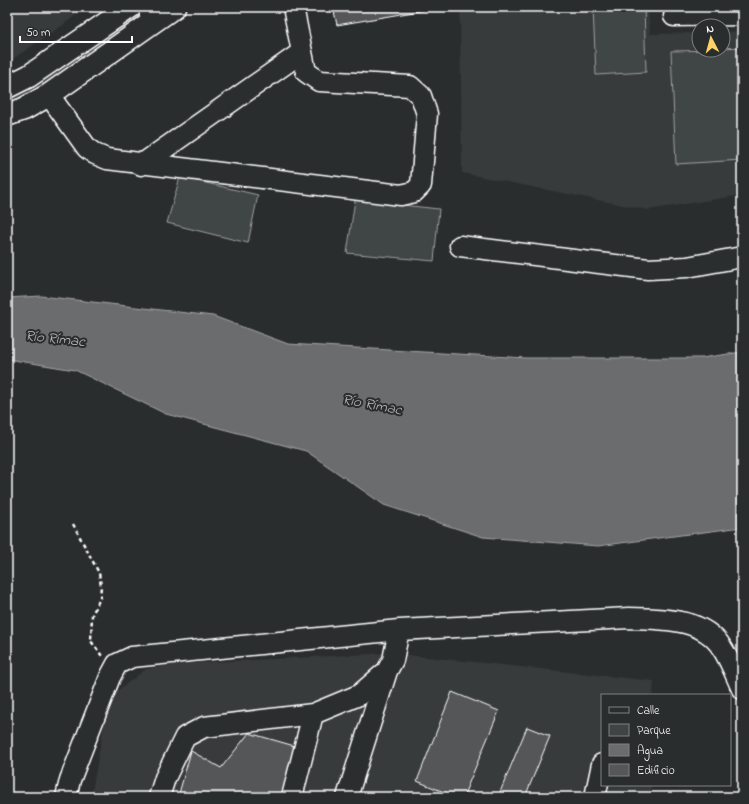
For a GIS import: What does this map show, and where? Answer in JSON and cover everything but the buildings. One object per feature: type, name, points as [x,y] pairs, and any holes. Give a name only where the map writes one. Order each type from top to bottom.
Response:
[{"type":"main road","points":[[7,87],[29,76],[130,7]]},
{"type":"main road","points":[[7,115],[24,109],[49,95],[150,15],[174,7]]},
{"type":"street","points":[[49,95],[87,148],[107,160],[401,196],[414,192],[421,185],[427,114],[421,96],[410,86],[319,81],[306,72],[293,7]]},
{"type":"street","points":[[674,16],[742,15]]},
{"type":"street","points":[[141,165],[302,52]]},
{"type":"street","points":[[460,246],[648,269],[687,267],[742,257]]},
{"type":"street","points":[[66,797],[70,780],[110,677],[117,664],[132,657],[399,630],[629,618],[662,619],[682,622],[699,628],[712,637],[722,647],[742,689]]},
{"type":"street","points":[[347,797],[387,671],[393,660],[399,630]]},
{"type":"street","points":[[159,797],[165,778],[185,737],[204,727],[313,714],[360,695],[387,671]]},
{"type":"street","points":[[292,797],[313,714]]},
{"type":"street","points":[[595,797],[601,769]]},
{"type":"path","points":[[73,524],[99,573],[101,586],[100,598],[92,615],[91,641],[102,656],[117,664]]},
{"type":"shaded area","points":[[7,7],[86,7],[63,25],[7,63]]},
{"type":"shaded area","points":[[460,7],[648,7],[650,34],[691,33],[691,58],[731,58],[731,32],[742,31],[742,195],[648,210],[462,173]]},
{"type":"shaded area","points":[[388,653],[654,681],[653,694],[601,694],[601,786],[651,786],[651,797],[91,797],[109,697],[146,669],[175,664]]},
{"type":"green space","points":[[593,7],[644,7],[646,72],[596,75]]},
{"type":"green space","points":[[128,15],[134,29],[7,110],[7,93]]},
{"type":"green space","points":[[742,47],[742,160],[676,164],[671,51],[691,51],[691,58],[731,58],[731,48]]},
{"type":"green space","points":[[180,177],[258,195],[248,243],[167,223]]},
{"type":"green space","points":[[355,200],[439,209],[434,261],[347,253]]},
{"type":"water","name":"Río Rímac","points":[[41,296],[213,316],[288,344],[526,358],[701,358],[742,352],[742,527],[598,546],[483,537],[384,505],[306,451],[166,414],[75,370],[7,359],[7,298]]}]
